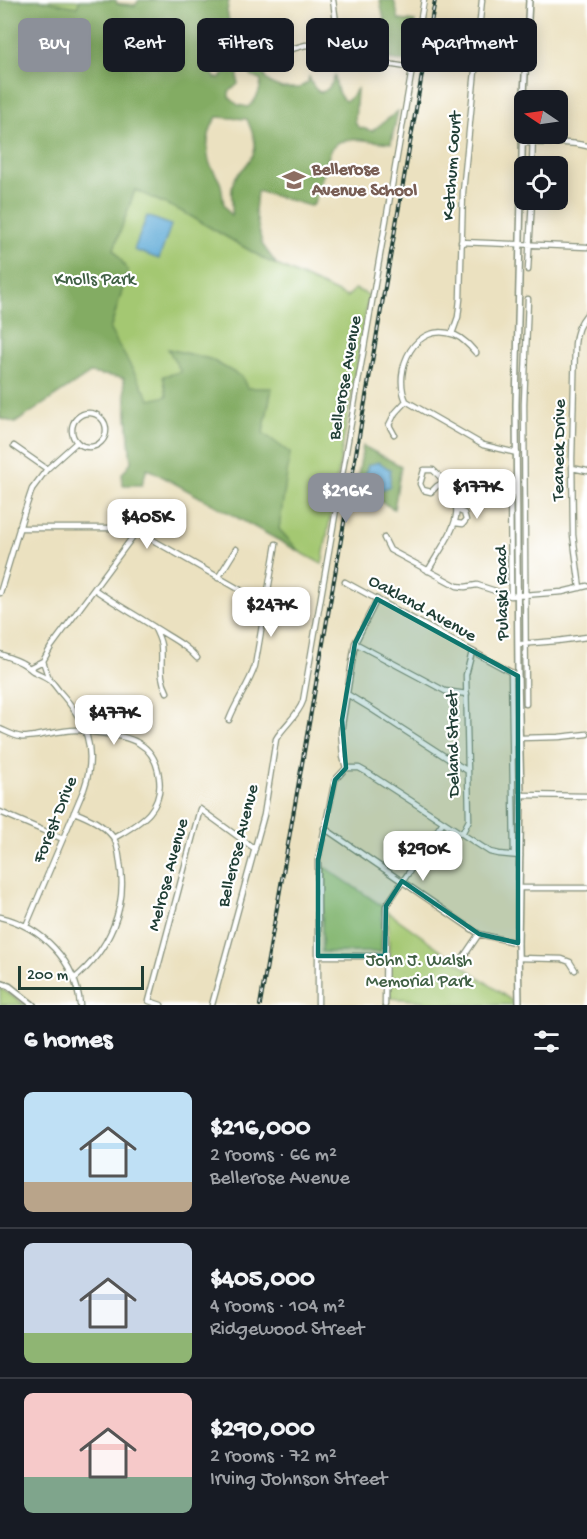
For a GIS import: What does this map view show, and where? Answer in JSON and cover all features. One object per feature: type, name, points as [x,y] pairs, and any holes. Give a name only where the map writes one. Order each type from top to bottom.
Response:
[{"type":"main road","name":"Pulaski Road","points":[[524,90],[529,0]]},
{"type":"main road","name":"Pulaski Road","points":[[519,1005],[520,888],[517,855],[521,795],[516,405],[522,144]]},
{"type":"main road","points":[[0,983],[9,986],[33,1005]]},
{"type":"street","points":[[333,0],[335,18]]},
{"type":"street","name":"Bellerose Avenue","points":[[421,18],[424,0]]},
{"type":"street","name":"Ketchum Court","points":[[452,334],[458,317],[460,299],[463,192],[482,0]]},
{"type":"street","name":"Bellerose Avenue","points":[[212,1005],[264,815],[276,739],[300,709],[303,700],[412,72]]},
{"type":"street","points":[[568,143],[587,146]]},
{"type":"street","points":[[528,270],[532,210]]},
{"type":"street","points":[[461,242],[587,247]]},
{"type":"street","points":[[526,704],[525,404],[528,299]]},
{"type":"street","name":"Teaneck Drive","points":[[580,588],[573,534],[575,344],[576,333],[587,314]]},
{"type":"street","points":[[518,322],[527,322]]},
{"type":"street","points":[[476,353],[468,344],[452,334],[439,333],[426,336],[414,344],[405,360],[401,382],[402,392],[406,401],[483,445],[517,453]]},
{"type":"street","points":[[394,435],[389,425],[390,420],[406,401]]},
{"type":"street","points":[[516,405],[525,404]]},
{"type":"street","points":[[91,413],[102,418],[106,434],[101,443],[86,447],[77,442],[72,431],[80,416],[91,413]]},
{"type":"street","points":[[0,592],[32,489],[47,469],[77,442]]},
{"type":"street","points":[[14,446],[47,469]]},
{"type":"street","points":[[572,468],[587,471]]},
{"type":"street","points":[[428,571],[455,523],[457,510],[450,490],[444,482],[433,470],[424,470],[420,483],[423,490],[431,492],[444,482]]},
{"type":"street","points":[[510,482],[511,596]]},
{"type":"street","points":[[455,523],[463,524],[466,520],[464,513],[457,510]]},
{"type":"street","points":[[19,528],[124,528],[136,531],[265,604]]},
{"type":"street","points":[[28,668],[43,661],[136,531]]},
{"type":"street","points":[[384,538],[390,550],[457,586],[477,585],[511,596],[518,596],[562,592],[587,586]]},
{"type":"street","points":[[229,720],[252,675],[276,544]]},
{"type":"street","points":[[218,578],[236,549]]},
{"type":"street","name":"Oakland Avenue","points":[[345,582],[518,676]]},
{"type":"street","points":[[94,589],[188,648],[197,658]]},
{"type":"street","points":[[346,768],[341,732],[355,643],[377,599]]},
{"type":"street","points":[[154,627],[160,639],[161,681],[167,692]]},
{"type":"street","points":[[519,644],[587,637]]},
{"type":"street","points":[[355,643],[445,691],[467,694]]},
{"type":"street","name":"Deland Street","points":[[462,834],[468,820],[466,675],[472,652]]},
{"type":"street","name":"Forest Drive","points":[[0,654],[21,662],[49,679],[70,703],[86,731],[90,748],[89,775],[26,926]]},
{"type":"street","points":[[43,661],[49,679]]},
{"type":"street","points":[[318,1005],[318,860],[335,780],[346,768],[359,768],[490,852],[499,855],[517,855],[511,672]]},
{"type":"street","points":[[346,694],[468,771]]},
{"type":"street","points":[[0,729],[22,737],[75,730],[86,731],[125,737],[146,748],[153,756],[157,766],[160,785],[157,801],[142,821],[114,838]]},
{"type":"street","points":[[520,738],[587,734]]},
{"type":"street","points":[[521,795],[587,796]]},
{"type":"street","name":"Melrose Avenue","points":[[161,1005],[149,1001],[200,809],[255,849]]},
{"type":"street","points":[[0,812],[63,839]]},
{"type":"street","points":[[74,812],[103,826],[114,838],[122,873],[121,904],[113,929],[100,952],[74,979]]},
{"type":"street","points":[[385,1005],[386,906],[443,822]]},
{"type":"street","points":[[324,828],[479,934],[518,943]]},
{"type":"street","points":[[520,888],[587,888]]},
{"type":"street","points":[[0,916],[26,926],[56,949],[64,958],[74,979],[80,1005]]},
{"type":"street","points":[[462,959],[479,934]]},
{"type":"street","points":[[318,956],[385,956]]},
{"type":"street","points":[[518,958],[562,960],[570,962],[575,970]]},
{"type":"highlighted area","points":[[377,599],[518,676],[518,943],[479,934],[402,881],[386,906],[385,956],[318,956],[318,860],[335,780],[346,768],[342,720],[355,643]]},
{"type":"green space","name":"Knolls Park","points":[[0,0],[73,0],[218,11],[217,18],[197,18],[197,72],[212,72],[196,219],[268,261],[347,297],[355,289],[369,295],[322,564],[147,468],[131,462],[124,378],[90,373],[15,423],[0,418]]},
{"type":"green space","name":"Knolls Park","points":[[0,0],[40,0],[77,7],[80,0],[116,0],[117,4],[134,7],[139,0],[199,0],[203,2],[229,0],[228,18],[197,18],[197,72],[212,72],[215,78],[220,78],[226,72],[236,72],[238,84],[229,92],[229,97],[238,105],[248,107],[253,102],[259,93],[261,82],[251,76],[250,72],[262,72],[272,84],[282,88],[299,88],[308,82],[309,76],[315,88],[322,92],[329,87],[335,75],[336,86],[345,101],[357,89],[355,122],[358,127],[372,131],[398,111],[391,143],[354,139],[339,142],[331,149],[314,204],[310,206],[257,191],[255,211],[262,244],[277,265],[185,213],[135,190],[114,249],[128,271],[110,330],[150,400],[167,396],[163,376],[181,372],[168,349],[210,359],[242,377],[247,388],[272,388],[263,433],[290,453],[279,529],[300,552],[147,468],[142,485],[123,485],[122,474],[131,462],[124,378],[90,373],[15,423],[0,418]],"holes":[[[217,117],[247,119],[254,137],[254,152],[233,182],[232,216],[224,205],[220,182],[210,164],[208,140],[211,127]]]},
{"type":"green space","points":[[380,0],[394,0],[399,20],[401,20],[401,61],[389,59],[389,18],[384,18]]},
{"type":"green space","points":[[363,446],[401,466],[394,509],[356,488]]},
{"type":"green space","name":"John J. Walsh Memorial Park","points":[[323,866],[382,906],[381,952],[322,952]]},
{"type":"green space","name":"John J. Walsh Memorial Park","points":[[388,912],[516,1005],[424,1005],[424,1001],[390,998]]},
{"type":"green space","points":[[0,988],[26,1005],[0,1005]]},
{"type":"water","points":[[147,216],[171,225],[159,259],[134,250]]},
{"type":"water","points":[[379,462],[390,470],[390,486],[377,492],[364,486],[363,480],[368,465]]},
{"type":"railway","points":[[260,1005],[435,0]]},
{"type":"place","name":"Bellerose Avenue School","points":[[294,180]]}]
